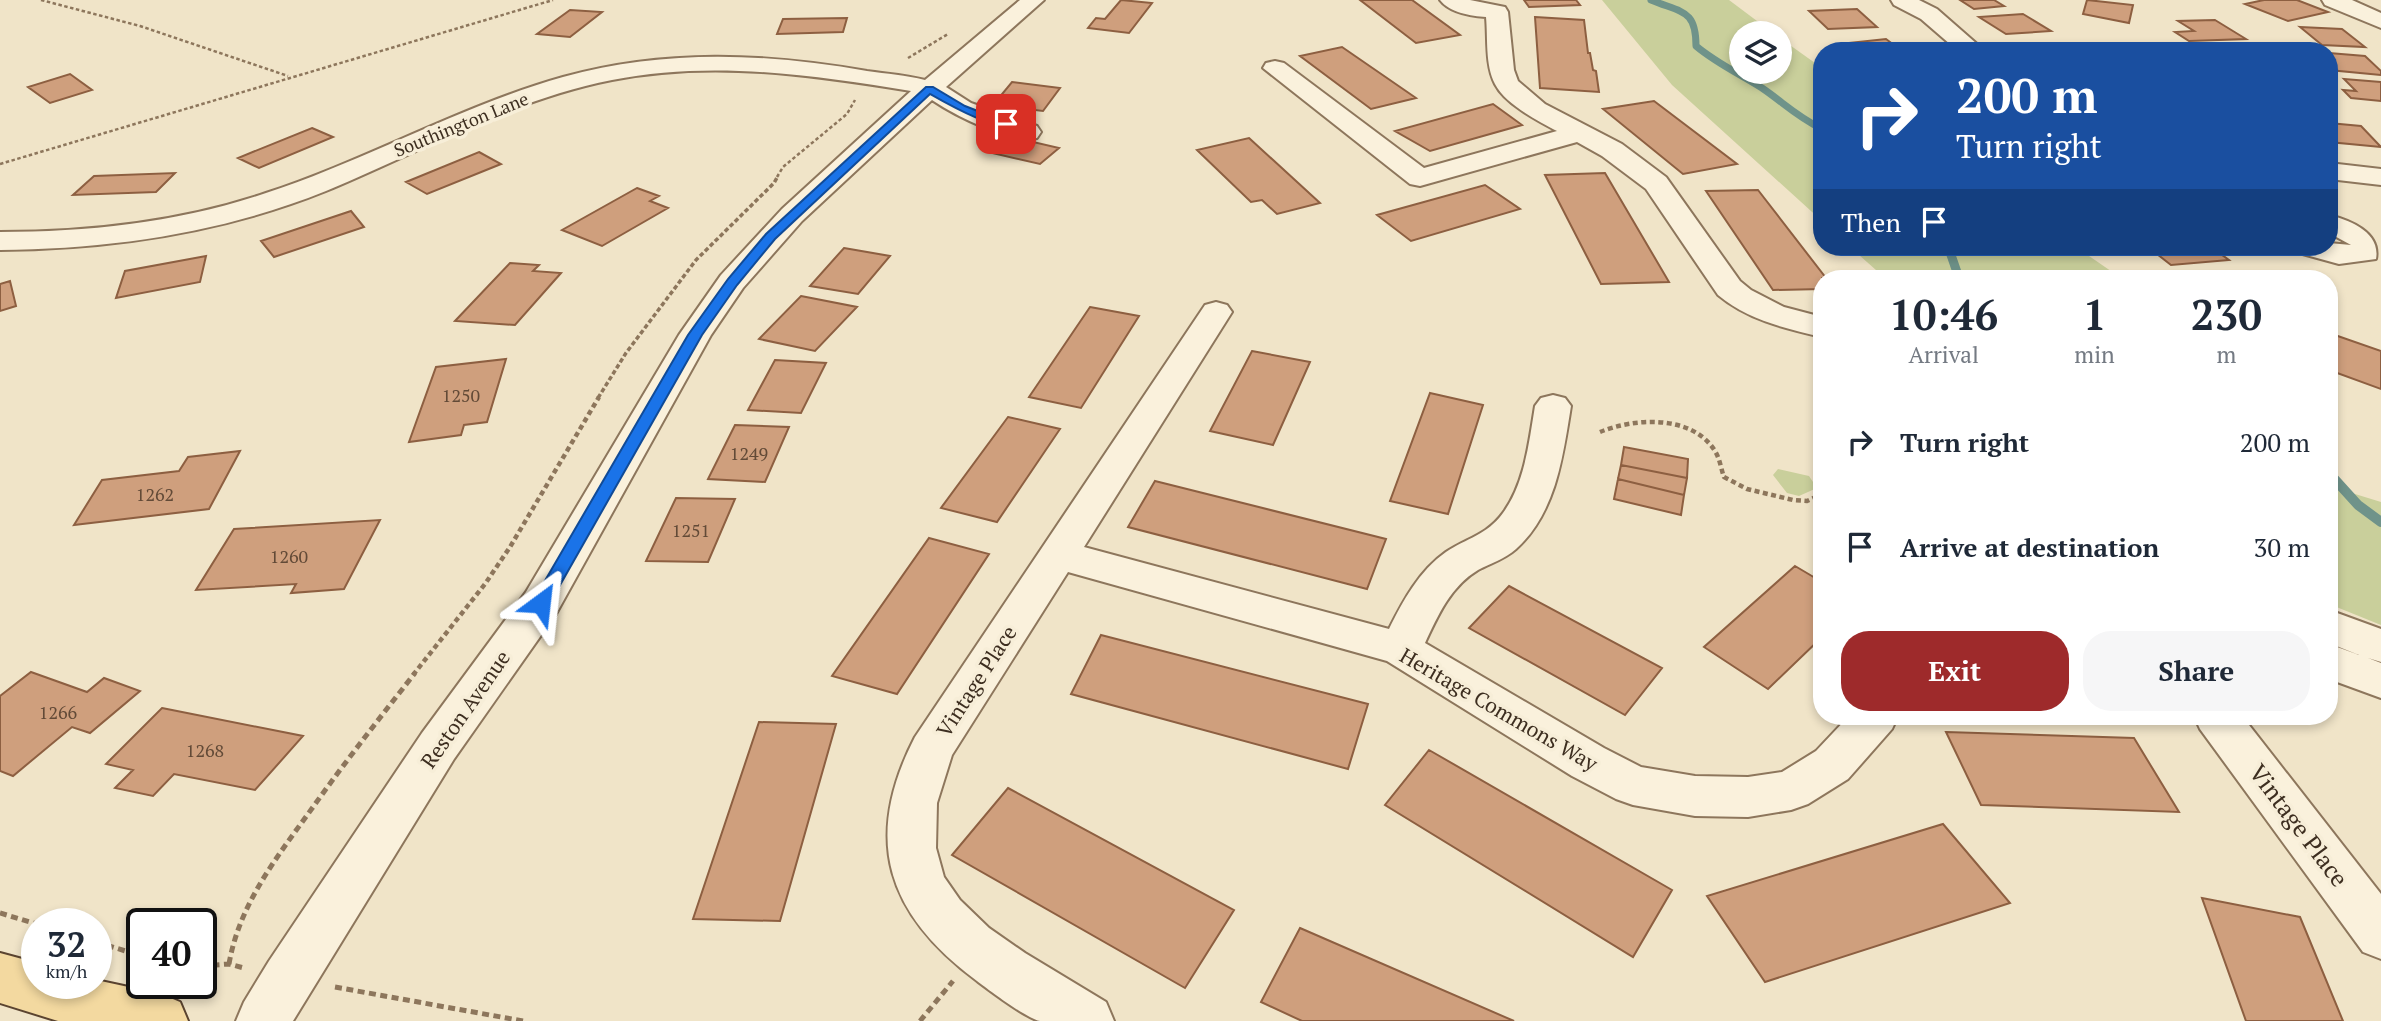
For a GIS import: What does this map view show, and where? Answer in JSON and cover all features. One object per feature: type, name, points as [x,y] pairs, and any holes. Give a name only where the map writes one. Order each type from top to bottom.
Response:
[{"type":"main road","points":[[0,978],[108,1010],[161,1021]]},
{"type":"street","name":"Reston Avenue","points":[[263,1021],[438,746],[541,603],[695,335],[733,282],[792,215],[929,89],[1033,0]]},
{"type":"street","points":[[1451,0],[1472,9],[1497,12],[1502,70],[1507,84],[1536,109],[1620,155],[1656,183],[1729,288],[1744,301],[1776,316],[1813,325]]},
{"type":"street","points":[[1902,0],[1929,14],[1962,42]]},
{"type":"street","points":[[2333,0],[2381,21]]},
{"type":"street","name":"Southington Lane","points":[[0,241],[103,237],[214,217],[313,185],[530,96],[610,73],[675,64],[780,65],[929,89]]},
{"type":"street","points":[[1275,68],[1420,178],[1579,133]]},
{"type":"street","points":[[929,89],[961,108],[1028,132]]},
{"type":"street","points":[[2338,172],[2381,177]]},
{"type":"street","points":[[2338,227],[2362,239],[2368,246],[2365,253],[2338,255]]},
{"type":"street","name":"Vintage Place","points":[[1087,1021],[978,951],[945,921],[920,887],[909,851],[909,817],[917,781],[931,750],[1216,312]]},
{"type":"street","points":[[1401,649],[1420,608],[1435,586],[1461,562],[1493,547],[1512,528],[1529,503],[1537,483],[1553,406]]},
{"type":"street","name":"Heritage Commons Way","points":[[1059,555],[1401,649],[1588,762],[1633,785],[1695,796],[1748,797],[1791,790],[1832,765],[1868,725]]},
{"type":"street","points":[[2338,629],[2381,646]]},
{"type":"street","points":[[2338,664],[2381,681]]},
{"type":"street","name":"Vintage Place","points":[[2223,725],[2381,934]]},
{"type":"path","points":[[41,0],[139,26],[289,76]]},
{"type":"path","points":[[0,164],[552,0]]},
{"type":"path","points":[[229,964],[234,935],[264,875],[345,761],[485,584],[510,547],[595,401],[656,312],[696,260],[774,183],[783,167],[847,114],[860,90],[956,29]]},
{"type":"path","points":[[1600,432],[1610,426],[1629,422],[1665,423],[1686,429],[1703,438],[1715,451],[1724,477],[1747,489],[1807,501],[1813,498]]},
{"type":"path","points":[[0,913],[21,919]]},
{"type":"path","points":[[920,1021],[978,951]]},
{"type":"path","points":[[288,979],[523,1021]]},
{"type":"green space","points":[[1602,0],[1729,0],[1757,21],[1729,21],[1729,84],[1792,84],[1792,47],[1813,62],[1813,213],[1672,85]]},
{"type":"green space","points":[[1860,256],[2089,256],[2109,270],[1876,270]]},
{"type":"green space","points":[[1778,469],[1809,476],[1813,482],[1813,490],[1799,496],[1787,493],[1773,475]]},
{"type":"green space","points":[[2338,489],[2381,502],[2381,625],[2338,608]]},
{"type":"building","points":[[1121,0],[1152,3],[1129,33],[1088,28],[1096,18],[1105,19]]},
{"type":"building","points":[[1360,0],[1412,0],[1460,35],[1416,43]]},
{"type":"building","points":[[1524,0],[1576,0],[1580,5],[1529,7]]},
{"type":"building","points":[[1960,0],[1994,0],[2004,6],[1974,9]]},
{"type":"building","points":[[2087,0],[2133,5],[2129,23],[2083,14]]},
{"type":"building","points":[[2264,0],[2297,0],[2328,12],[2288,21],[2245,4]]},
{"type":"building","points":[[1857,9],[1877,27],[1828,29],[1809,11]]},
{"type":"building","points":[[570,10],[602,12],[570,37],[537,34]]},
{"type":"building","points":[[2023,14],[2051,31],[2006,34],[1979,17]]},
{"type":"building","points":[[1535,17],[1584,20],[1588,53],[1593,70],[1596,71],[1599,92],[1540,88]]},
{"type":"building","points":[[847,18],[843,32],[777,34],[783,19]]},
{"type":"building","points":[[2215,20],[2246,39],[2189,41],[2175,32],[2194,31],[2178,21]]},
{"type":"building","points":[[2300,27],[2342,29],[2365,47],[2338,46],[2338,42],[2318,42]]},
{"type":"building","points":[[1886,39],[1890,42],[1858,42]]},
{"type":"building","points":[[1342,47],[1416,98],[1371,109],[1300,56]]},
{"type":"building","points":[[2338,54],[2365,56],[2381,71],[2381,75],[2338,71]]},
{"type":"building","points":[[70,74],[92,90],[50,103],[28,87]]},
{"type":"building","points":[[2344,79],[2381,82],[2381,101],[2351,98],[2343,90],[2356,91]]},
{"type":"building","points":[[1012,82],[1060,88],[1043,111],[993,105]]},
{"type":"building","points":[[1654,101],[1737,164],[1683,174],[1603,109]]},
{"type":"building","points":[[1493,104],[1522,125],[1430,151],[1395,131]]},
{"type":"building","points":[[2338,124],[2361,126],[2381,147],[2338,143]]},
{"type":"building","points":[[312,128],[333,137],[259,168],[238,158]]},
{"type":"building","points":[[1007,136],[1059,148],[1040,164],[988,152]]},
{"type":"building","points":[[1249,138],[1320,203],[1277,214],[1262,200],[1251,202],[1197,150]]},
{"type":"building","points":[[479,152],[501,164],[427,194],[406,182]]},
{"type":"building","points":[[175,173],[156,192],[73,195],[94,176]]},
{"type":"building","points":[[1605,173],[1669,282],[1601,284],[1545,175]]},
{"type":"building","points":[[1485,185],[1520,209],[1411,241],[1377,215]]},
{"type":"building","points":[[637,188],[659,196],[650,201],[668,208],[602,246],[562,230]]},
{"type":"building","points":[[1758,190],[1820,270],[1813,270],[1813,289],[1773,290],[1706,191]]},
{"type":"building","points":[[351,211],[364,227],[274,257],[261,241]]},
{"type":"building","points":[[844,248],[890,256],[858,294],[810,286]]},
{"type":"building","points":[[206,256],[200,282],[116,298],[125,271]]},
{"type":"building","points":[[2160,256],[2223,256],[2229,260],[2171,265]]},
{"type":"building","points":[[510,263],[539,265],[533,271],[561,273],[515,325],[455,321]]},
{"type":"building","points":[[10,281],[16,306],[0,311],[0,284]]},
{"type":"building","points":[[801,296],[857,307],[815,351],[759,339]]},
{"type":"building","points":[[1090,307],[1139,316],[1081,408],[1029,397]]},
{"type":"building","points":[[2338,336],[2381,351],[2381,389],[2338,373]]},
{"type":"building","points":[[1252,351],[1310,362],[1273,445],[1210,431]]},
{"type":"building","points":[[506,359],[487,422],[464,425],[461,435],[409,442],[436,367]]},
{"type":"building","points":[[775,360],[826,363],[801,413],[748,410]]},
{"type":"building","points":[[1430,393],[1483,405],[1448,514],[1390,501]]},
{"type":"building","points":[[1008,417],[1060,429],[997,522],[941,508]]},
{"type":"building","points":[[735,425],[789,427],[765,482],[708,479]]},
{"type":"building","points":[[1624,447],[1688,459],[1687,478],[1621,465]]},
{"type":"building","points":[[240,451],[209,509],[74,525],[102,480],[179,471],[188,457]]},
{"type":"building","points":[[1621,465],[1687,478],[1684,495],[1618,479]]},
{"type":"building","points":[[1618,479],[1684,495],[1681,515],[1614,499]]},
{"type":"building","points":[[1155,481],[1386,539],[1367,589],[1128,527]]},
{"type":"building","points":[[676,498],[735,499],[708,562],[646,561]]},
{"type":"building","points":[[380,520],[344,589],[291,593],[296,584],[196,590],[234,529]]},
{"type":"building","points":[[929,538],[989,554],[897,694],[832,676]]},
{"type":"building","points":[[1795,566],[1813,577],[1813,646],[1768,689],[1704,647]]},
{"type":"building","points":[[1509,586],[1662,668],[1625,715],[1469,628]]},
{"type":"building","points":[[1101,635],[1368,704],[1348,769],[1071,694]]},
{"type":"building","points":[[31,672],[87,692],[104,678],[140,691],[90,733],[72,727],[13,776],[0,771],[0,696]]},
{"type":"building","points":[[162,708],[303,736],[255,790],[174,774],[153,796],[115,788],[133,770],[106,764]]},
{"type":"building","points":[[759,722],[836,724],[780,921],[693,919]]},
{"type":"building","points":[[1946,732],[2134,738],[2179,812],[1981,805]]},
{"type":"building","points":[[1429,750],[1672,890],[1633,957],[1385,805]]},
{"type":"building","points":[[1008,788],[1234,910],[1185,988],[952,855]]},
{"type":"building","points":[[1943,824],[2010,903],[1765,982],[1707,896]]},
{"type":"building","points":[[2202,898],[2300,917],[2343,1021],[2246,1021]]},
{"type":"building","points":[[1300,928],[1514,1021],[1302,1021],[1261,1002]]},
{"type":"waterway","points":[[1651,0],[1685,14],[1693,25],[1696,46],[1813,124]]},
{"type":"waterway","points":[[1951,256],[1956,270]]},
{"type":"waterway","points":[[2338,483],[2358,505],[2381,522]]},
{"type":"route","points":[[541,603],[695,335],[733,282],[792,215],[929,89],[961,108],[1006,124]]}]
